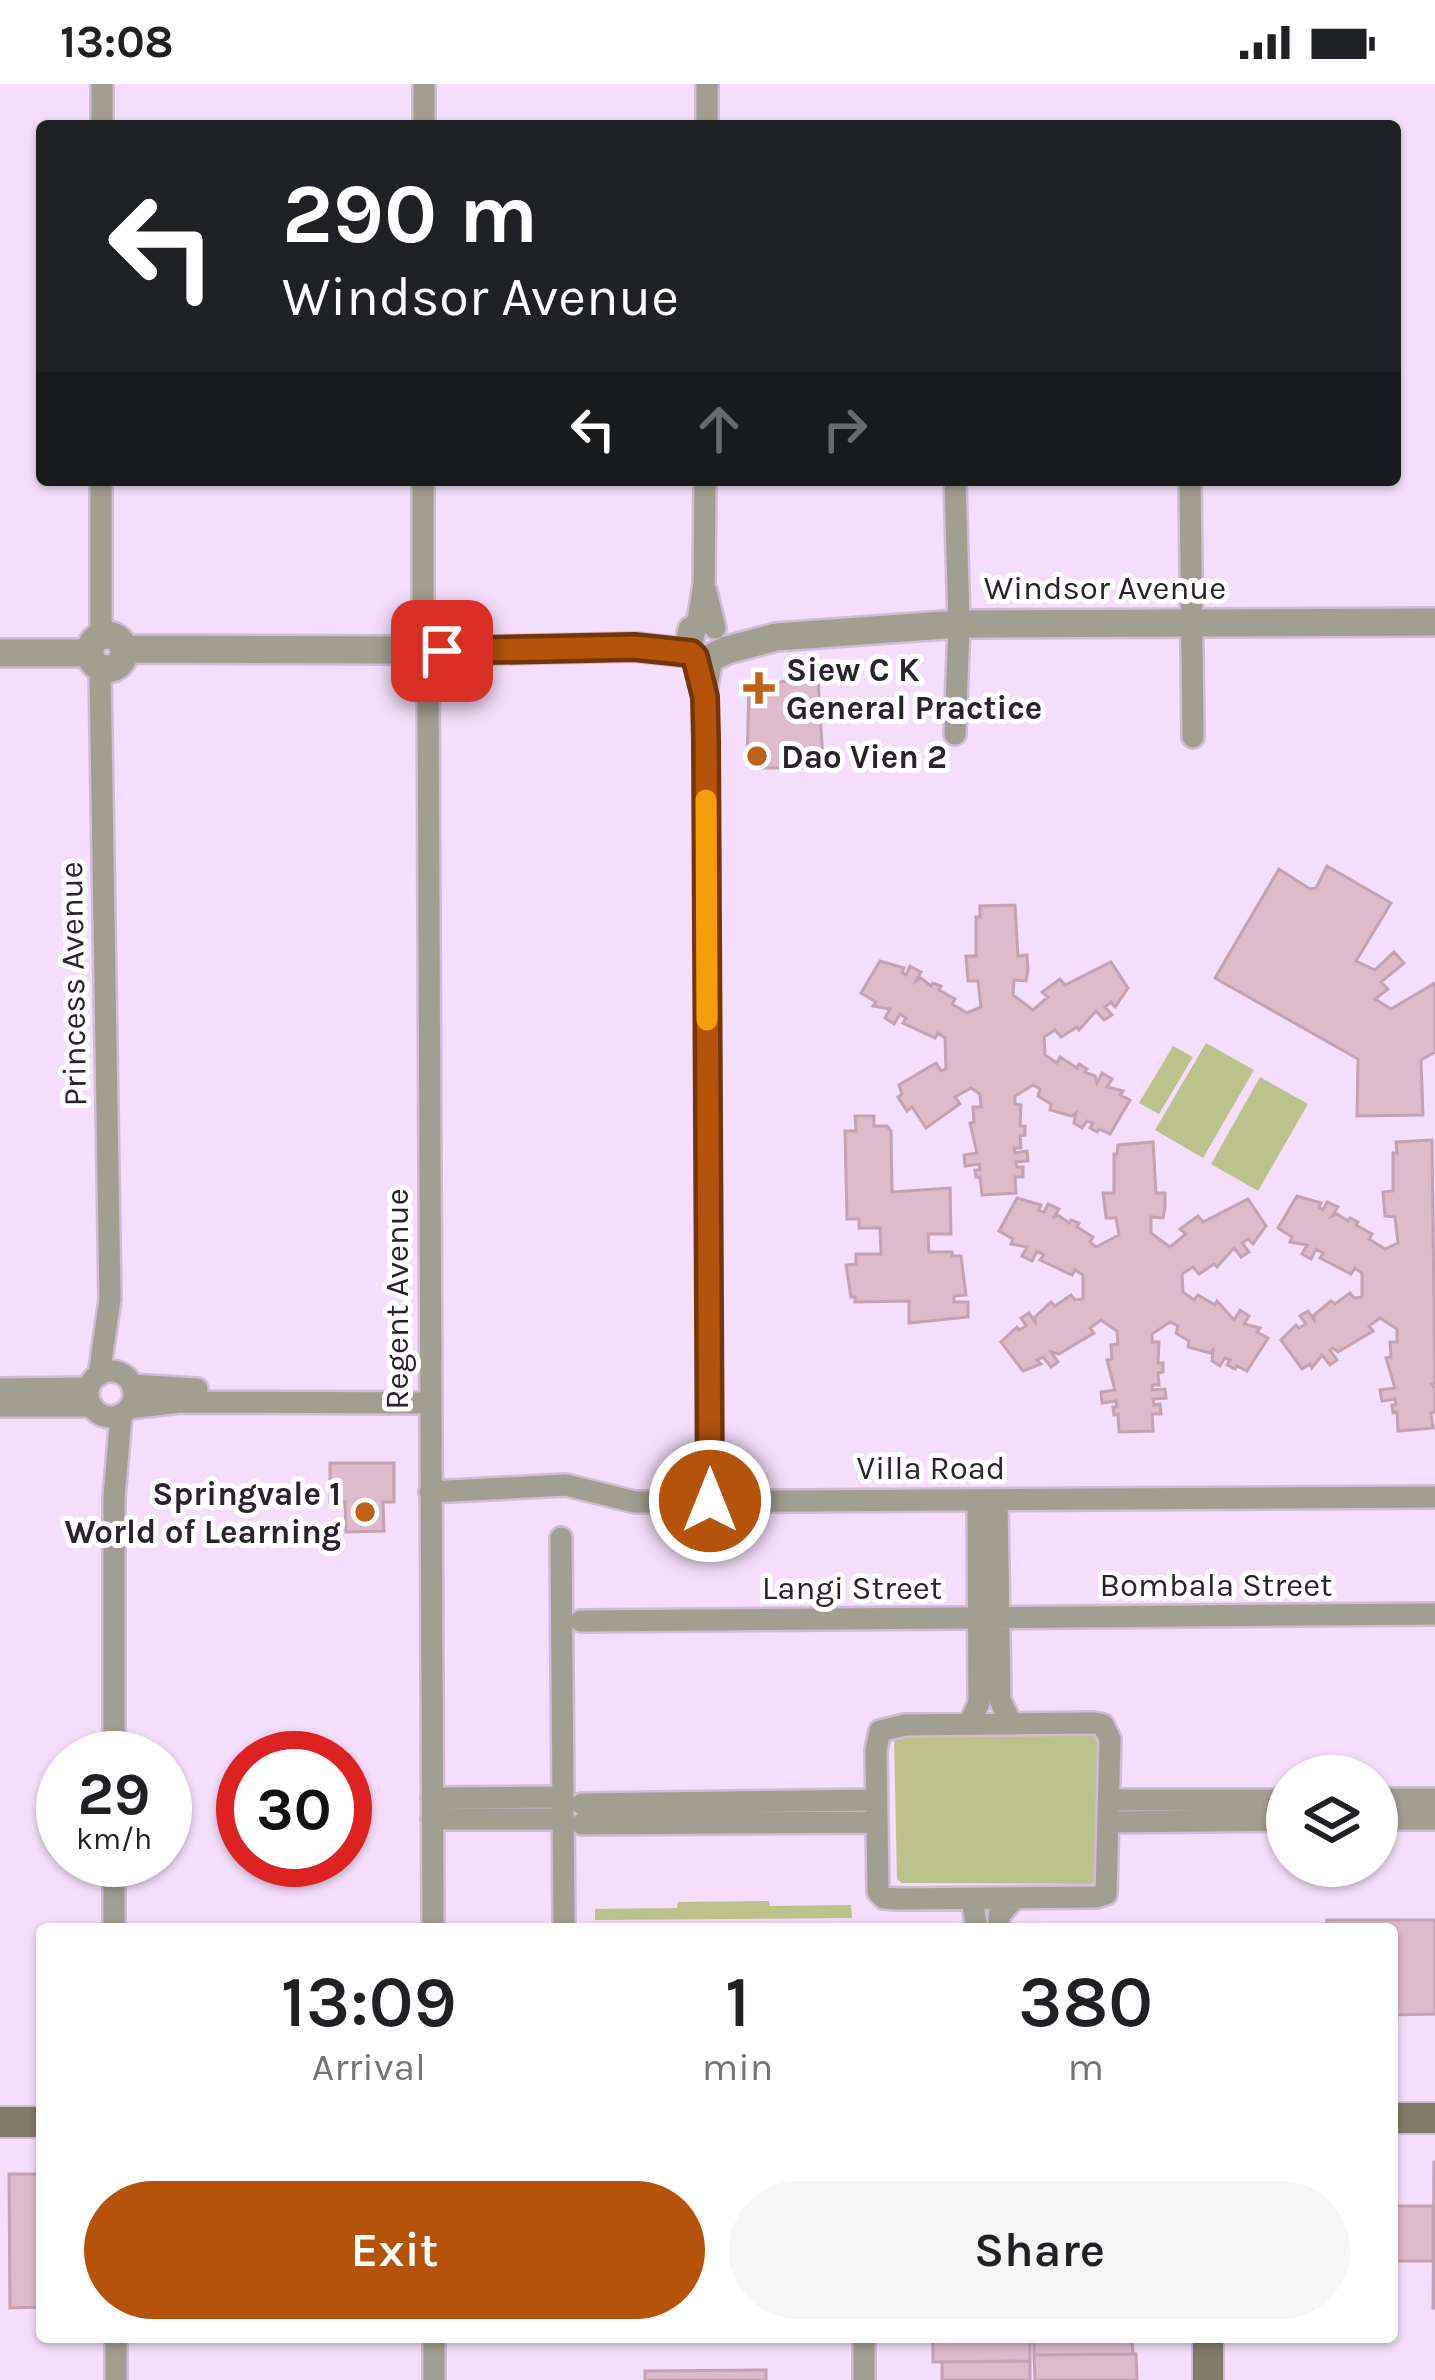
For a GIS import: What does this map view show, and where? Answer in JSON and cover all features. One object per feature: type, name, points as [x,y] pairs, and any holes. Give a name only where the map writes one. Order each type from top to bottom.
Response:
[{"type":"main road","points":[[1398,2118],[1435,2118]]},
{"type":"main road","points":[[0,2122],[36,2122]]},
{"type":"main road","points":[[1208,2343],[1208,2380]]},
{"type":"street","points":[[102,84],[102,120]]},
{"type":"street","points":[[424,84],[424,120]]},
{"type":"street","points":[[707,84],[707,120]]},
{"type":"street","name":"Princess Avenue","points":[[101,486],[110,1299],[127,1396],[114,1498],[114,1731]]},
{"type":"street","name":"Regent Avenue","points":[[423,486],[434,1923]]},
{"type":"street","points":[[705,486],[710,1501]]},
{"type":"street","points":[[955,486],[956,734]]},
{"type":"street","points":[[1190,486],[1193,737]]},
{"type":"street","name":"Windsor Avenue","points":[[0,652],[634,647],[959,624],[1435,622]]},
{"type":"street","name":"Princess Avenue","points":[[110,1299],[94,1395],[114,1498]]},
{"type":"street","points":[[0,1406],[94,1395],[113,1372],[127,1396]]},
{"type":"street","points":[[0,1389],[94,1395]]},
{"type":"street","points":[[94,1395],[109,1417],[127,1396]]},
{"type":"street","points":[[127,1396],[180,1402],[429,1396]]},
{"type":"street","name":"Villa Road","points":[[430,1492],[566,1486],[634,1502],[1435,1497]]},
{"type":"street","points":[[987,1500],[989,1619],[1000,1700],[1011,1724]]},
{"type":"street","points":[[561,1538],[572,1811],[564,1923]]},
{"type":"street","name":"Bombala Street","points":[[989,1619],[1435,1615]]},
{"type":"street","points":[[969,1724],[979,1703],[989,1619]]},
{"type":"street","name":"Langi Street","points":[[580,1621],[989,1619]]},
{"type":"street","points":[[969,1724],[1103,1725],[1110,1738],[1106,1894],[1014,1899],[880,1896],[875,1811],[880,1730],[896,1725],[969,1724]]},
{"type":"street","points":[[1398,1799],[1435,1799]]},
{"type":"street","points":[[1109,1811],[1266,1801]]},
{"type":"street","points":[[432,1809],[875,1811]]},
{"type":"street","points":[[1109,1811],[1266,1819]]},
{"type":"street","points":[[1398,1819],[1435,1819]]},
{"type":"street","points":[[114,1887],[114,1923]]},
{"type":"street","points":[[972,1899],[976,1923]]},
{"type":"street","points":[[999,1923],[999,1915],[1014,1899]]},
{"type":"street","points":[[116,2343],[116,2380]]},
{"type":"street","points":[[434,2343],[434,2380]]},
{"type":"street","points":[[864,2343],[864,2380]]},
{"type":"green space","points":[[1206,1043],[1254,1070],[1203,1158],[1155,1130]]},
{"type":"green space","points":[[1173,1046],[1193,1057],[1159,1114],[1139,1103]]},
{"type":"green space","points":[[1260,1077],[1308,1104],[1258,1191],[1211,1164]]},
{"type":"green space","points":[[904,1730],[1098,1730],[1106,1739],[1105,1879],[1091,1884],[902,1883],[897,1879],[894,1736]]},
{"type":"green space","points":[[769,1901],[770,1906],[851,1905],[852,1918],[595,1920],[595,1909]]},
{"type":"building","points":[[818,678],[823,760],[817,768],[756,768],[747,763],[749,685]]},
{"type":"building","points":[[1327,866],[1391,903],[1356,961],[1375,970],[1394,952],[1404,963],[1381,982],[1388,989],[1375,999],[1391,1009],[1435,983],[1435,1052],[1421,1060],[1423,1115],[1357,1116],[1358,1059],[1215,978],[1279,869],[1310,889],[1316,888]]},
{"type":"building","points":[[1015,905],[1018,956],[1027,955],[1028,970],[1026,981],[1014,980],[1013,995],[1033,1010],[1048,997],[1042,992],[1060,979],[1065,985],[1111,962],[1128,988],[1115,1007],[1111,1002],[1105,1007],[1112,1015],[1104,1020],[1096,1011],[1079,1030],[1061,1037],[1055,1030],[1044,1037],[1045,1055],[1057,1063],[1060,1057],[1077,1068],[1079,1064],[1097,1083],[1102,1073],[1112,1079],[1107,1087],[1123,1091],[1120,1095],[1130,1100],[1110,1134],[1097,1132],[1087,1121],[1082,1128],[1074,1123],[1076,1113],[1050,1110],[1051,1104],[1038,1096],[1040,1089],[1033,1085],[1015,1096],[1015,1104],[1021,1105],[1020,1126],[1025,1126],[1021,1148],[1014,1148],[1015,1153],[1027,1151],[1028,1161],[1016,1162],[1023,1167],[1023,1177],[1015,1177],[1016,1193],[982,1195],[975,1170],[980,1170],[979,1164],[965,1166],[964,1155],[977,1153],[970,1123],[974,1122],[973,1107],[981,1107],[980,1094],[971,1088],[955,1097],[960,1104],[926,1128],[912,1107],[907,1111],[898,1097],[902,1094],[899,1085],[936,1063],[941,1071],[946,1069],[945,1038],[903,1023],[906,1018],[900,1014],[894,1024],[885,1018],[890,1009],[873,1006],[876,1002],[861,993],[880,961],[904,968],[906,975],[910,966],[921,972],[916,981],[921,978],[931,986],[941,986],[939,990],[955,999],[952,1004],[967,1013],[981,1007],[978,981],[968,981],[966,956],[976,956],[976,917],[980,917],[980,906]]},
{"type":"building","points":[[855,1116],[874,1116],[874,1126],[887,1126],[891,1131],[892,1192],[950,1188],[951,1234],[928,1234],[929,1252],[961,1256],[966,1295],[954,1296],[954,1302],[968,1302],[968,1317],[909,1323],[909,1301],[855,1302],[851,1297],[846,1265],[856,1264],[856,1254],[881,1254],[880,1228],[859,1228],[859,1219],[847,1219],[845,1131],[856,1131]]},
{"type":"building","points":[[1432,1140],[1435,1383],[1431,1384],[1435,1412],[1431,1413],[1433,1428],[1398,1431],[1395,1399],[1382,1401],[1380,1390],[1395,1388],[1386,1358],[1391,1357],[1390,1342],[1397,1342],[1397,1329],[1380,1318],[1369,1326],[1373,1331],[1338,1352],[1330,1350],[1337,1360],[1330,1365],[1322,1355],[1312,1368],[1310,1364],[1302,1369],[1281,1340],[1296,1325],[1306,1324],[1300,1316],[1308,1311],[1314,1320],[1331,1301],[1335,1304],[1350,1293],[1362,1297],[1362,1273],[1355,1268],[1351,1274],[1320,1258],[1323,1253],[1316,1249],[1311,1259],[1302,1254],[1307,1245],[1290,1242],[1292,1237],[1278,1228],[1297,1196],[1321,1203],[1323,1210],[1327,1202],[1338,1207],[1332,1216],[1358,1222],[1372,1234],[1369,1239],[1385,1249],[1398,1243],[1395,1217],[1385,1216],[1383,1192],[1393,1191],[1396,1142]]},
{"type":"building","points":[[1153,1142],[1156,1193],[1165,1193],[1165,1207],[1163,1218],[1151,1217],[1151,1233],[1170,1247],[1186,1234],[1180,1229],[1198,1216],[1203,1222],[1248,1199],[1266,1226],[1253,1244],[1248,1239],[1242,1243],[1249,1252],[1241,1257],[1234,1248],[1217,1267],[1214,1264],[1199,1274],[1193,1267],[1182,1274],[1183,1292],[1194,1300],[1198,1295],[1215,1305],[1217,1301],[1234,1320],[1240,1310],[1249,1316],[1244,1324],[1260,1328],[1257,1332],[1268,1338],[1247,1371],[1227,1365],[1230,1360],[1225,1358],[1220,1366],[1212,1361],[1213,1350],[1188,1347],[1189,1341],[1170,1322],[1152,1334],[1152,1342],[1159,1342],[1158,1363],[1163,1363],[1159,1385],[1152,1385],[1152,1390],[1165,1389],[1166,1398],[1153,1399],[1154,1405],[1160,1404],[1161,1414],[1152,1414],[1153,1431],[1119,1432],[1116,1401],[1102,1403],[1101,1392],[1115,1390],[1107,1360],[1112,1359],[1111,1345],[1118,1344],[1117,1331],[1101,1320],[1090,1328],[1094,1333],[1059,1354],[1051,1352],[1058,1362],[1051,1367],[1043,1357],[1037,1360],[1041,1364],[1023,1371],[1001,1342],[1017,1327],[1026,1326],[1021,1318],[1029,1313],[1035,1322],[1051,1302],[1055,1306],[1071,1295],[1083,1299],[1083,1275],[1075,1270],[1072,1275],[1040,1260],[1044,1255],[1037,1251],[1032,1261],[1022,1256],[1027,1247],[1011,1244],[1013,1239],[999,1231],[1017,1198],[1041,1205],[1039,1210],[1044,1212],[1048,1204],[1059,1209],[1053,1218],[1058,1215],[1079,1223],[1077,1227],[1093,1237],[1090,1242],[1096,1247],[1119,1235],[1116,1218],[1106,1218],[1103,1193],[1114,1193],[1114,1154],[1118,1145]]},
{"type":"building","points":[[330,1463],[394,1463],[394,1502],[383,1502],[384,1531],[346,1532],[345,1502],[330,1502]]},
{"type":"building","points":[[1435,1920],[1435,2014],[1398,2015],[1398,1923],[1327,1923]]},
{"type":"building","points":[[1434,2162],[1435,2308],[1433,2308]]},
{"type":"building","points":[[9,2174],[36,2174],[36,2307],[10,2308]]},
{"type":"building","points":[[1398,2206],[1433,2206],[1433,2261],[1398,2261]]},
{"type":"building","points":[[933,2343],[1030,2343],[1030,2361],[933,2362]]},
{"type":"building","points":[[1034,2343],[1132,2343],[1133,2354],[1034,2355]]},
{"type":"building","points":[[1136,2354],[1137,2380],[1035,2380],[1034,2355]]},
{"type":"building","points":[[1030,2361],[1030,2380],[942,2380],[942,2362]]},
{"type":"building","points":[[766,2370],[766,2380],[645,2380],[645,2371]]},
{"type":"slow traffic","points":[[706,800],[707,1020]]},
{"type":"place","name":"Siew C K General Practice","points":[[759,688]]},
{"type":"place","name":"Dao Vien 2","points":[[757,756]]},
{"type":"place","name":"Springvale 1 World of Learning","points":[[365,1512]]},
{"type":"route","points":[[442,651],[634,647],[695,657],[705,697],[706,740],[710,1501]]}]
